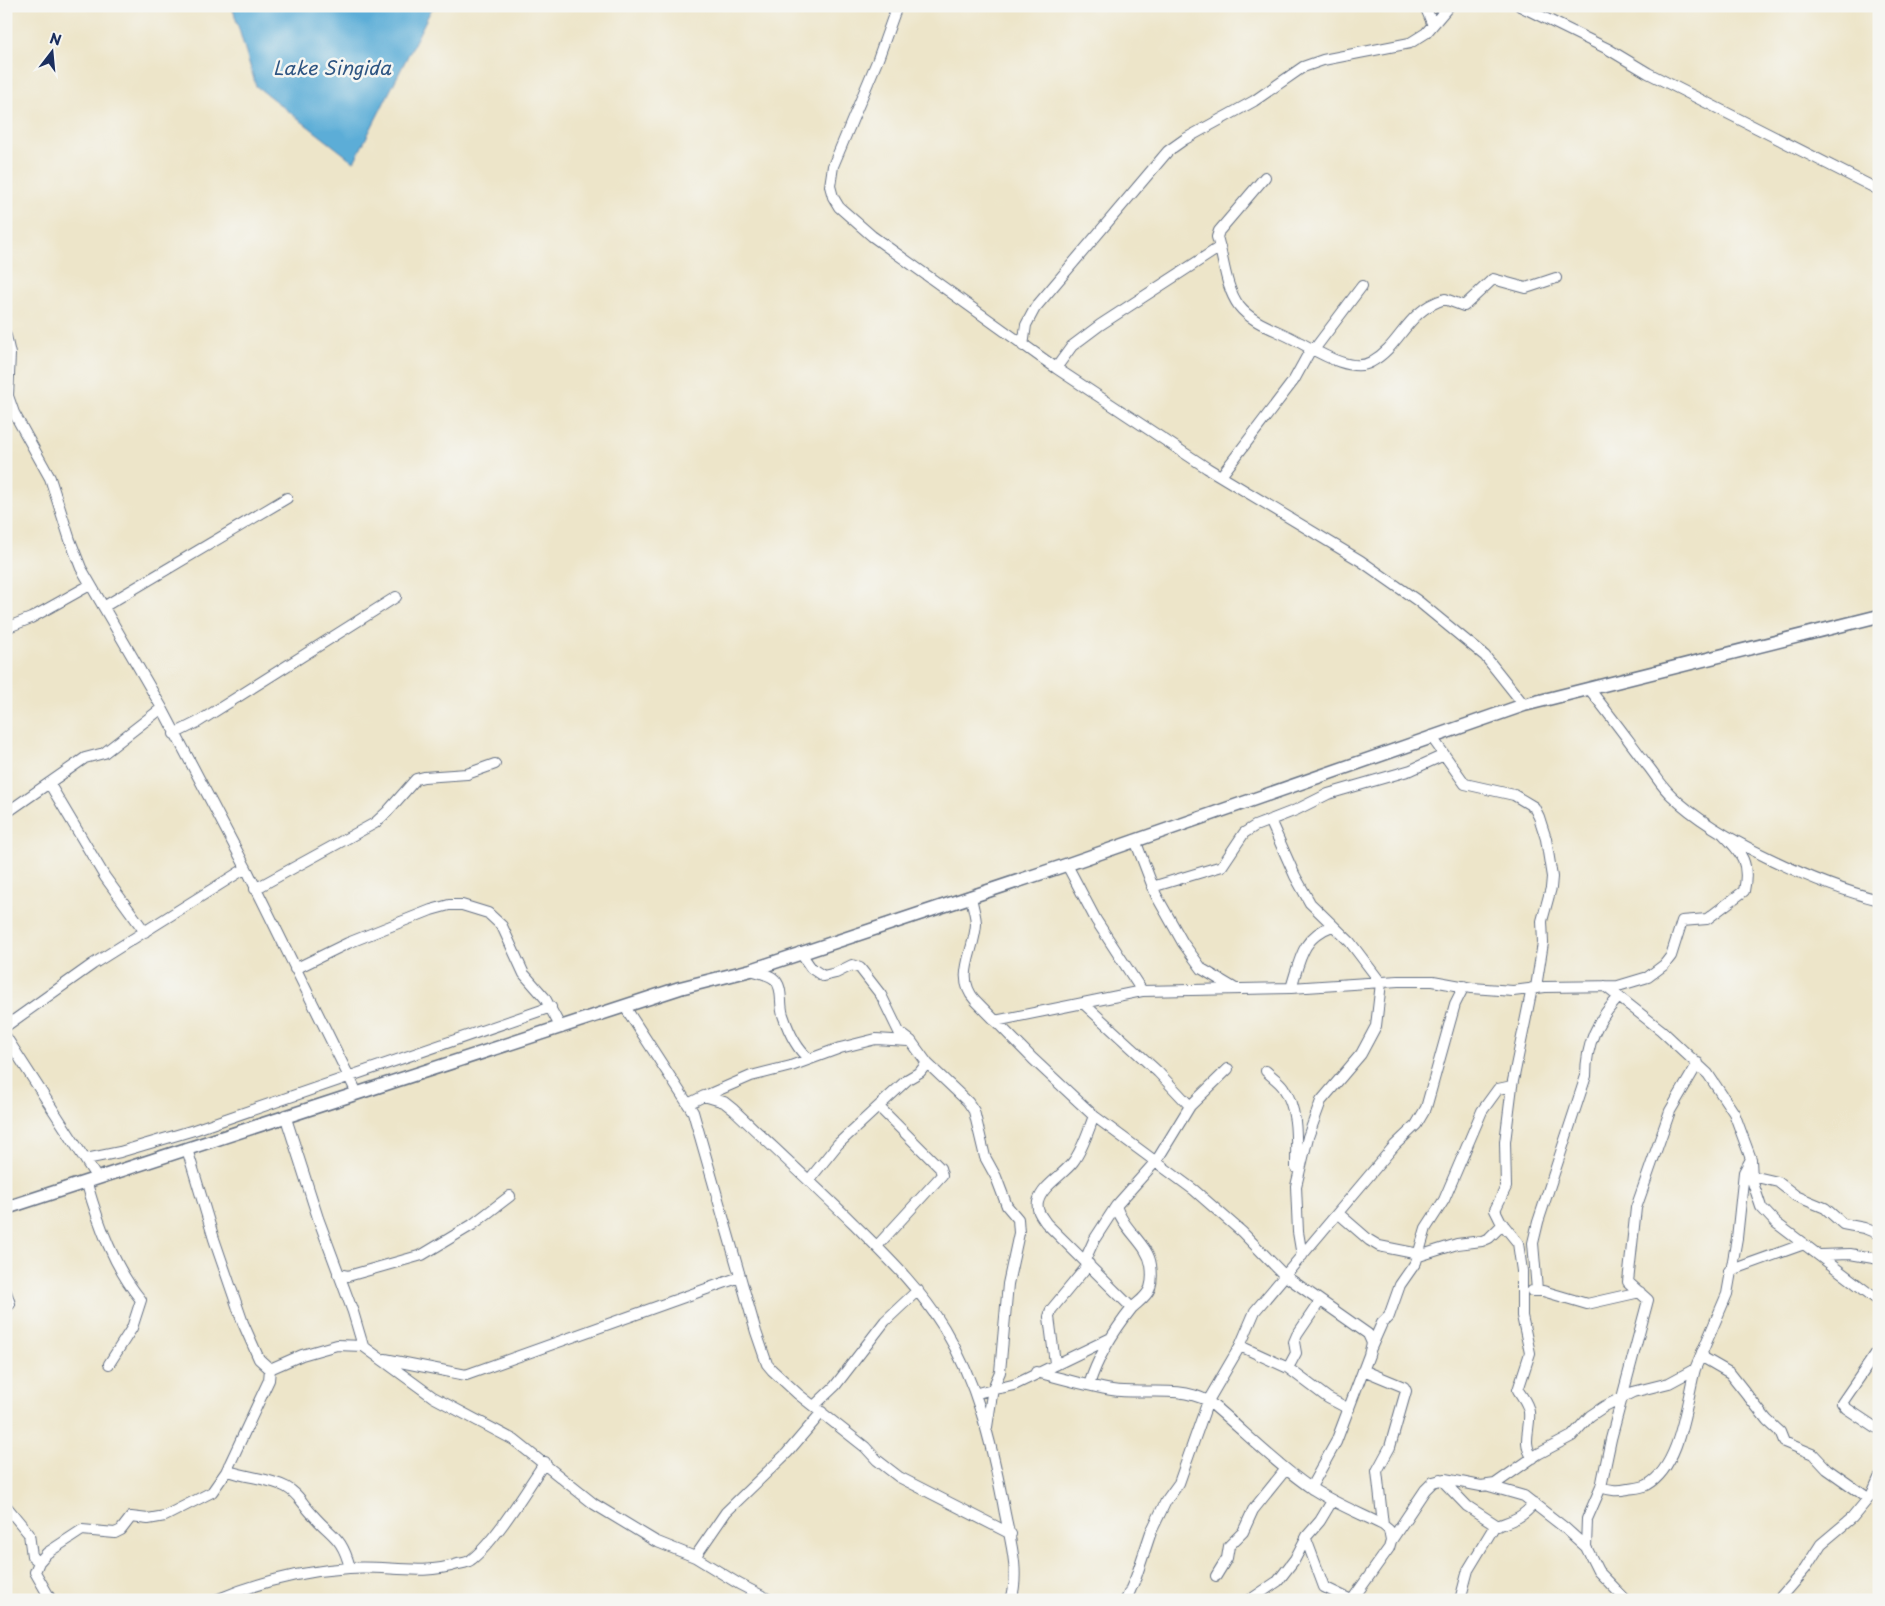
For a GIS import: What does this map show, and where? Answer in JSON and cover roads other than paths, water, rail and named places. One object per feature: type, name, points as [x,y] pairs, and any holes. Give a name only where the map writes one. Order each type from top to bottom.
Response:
[{"type":"street","points":[[897,6],[878,59],[833,166],[830,186],[839,207],[858,224],[1023,346],[1221,476],[1361,561],[1418,601],[1485,656],[1524,705]]},
{"type":"street","points":[[1426,6],[1432,23]]},
{"type":"street","points":[[1023,346],[1026,325],[1035,308],[1168,151],[1185,138],[1254,101],[1303,67],[1323,60],[1410,43],[1426,33],[1432,23],[1449,6]]},
{"type":"street","points":[[1520,6],[1608,49],[1648,74],[1879,190]]},
{"type":"street","points":[[1266,177],[1219,231],[1217,237],[1232,294],[1245,313],[1312,350],[1352,365],[1369,364],[1379,357],[1416,314],[1435,302],[1445,299],[1464,306],[1493,280],[1526,288],[1556,278]]},
{"type":"street","points":[[1056,368],[1072,346],[1220,247]]},
{"type":"street","points":[[1221,476],[1294,380],[1312,350],[1362,286]]},
{"type":"street","points":[[6,336],[10,354],[7,384],[8,396],[14,413],[50,478],[70,540],[90,585],[105,606],[162,708],[246,868],[357,1093]]},
{"type":"street","points":[[105,606],[287,498]]},
{"type":"street","points":[[6,628],[31,618],[90,585]]},
{"type":"street","points":[[174,734],[198,722],[396,597]]},
{"type":"street","points":[[6,1208],[92,1181],[285,1115],[561,1028],[680,988],[751,970],[800,952],[1067,865],[1524,705],[1590,690],[1879,616]]},
{"type":"street","points":[[995,1021],[1142,991],[1291,988],[1398,981],[1439,982],[1513,991],[1534,987],[1618,986],[1648,977],[1664,965],[1671,956],[1681,922],[1707,919],[1744,891],[1747,870],[1737,848],[1723,834],[1665,790],[1590,690]]},
{"type":"street","points":[[6,813],[89,756],[104,753],[162,708]]},
{"type":"street","points":[[1431,736],[1465,784],[1514,795],[1529,804],[1539,817],[1546,839],[1552,877],[1542,921],[1544,943],[1512,1086],[1505,1142],[1506,1187],[1495,1210],[1518,1243],[1522,1271],[1522,1316],[1530,1353],[1518,1390],[1529,1411],[1526,1441],[1528,1452],[1534,1458]]},
{"type":"street","points":[[1152,887],[1222,866],[1244,833],[1270,820],[1296,810],[1328,794],[1411,770],[1444,755]]},
{"type":"street","points":[[255,889],[375,823],[416,779],[430,776],[467,774],[495,764]]},
{"type":"street","points":[[49,784],[105,877],[144,932]]},
{"type":"street","points":[[1270,820],[1302,890],[1310,903],[1360,954],[1381,983],[1376,1026],[1361,1054],[1321,1100],[1315,1113],[1296,1186]]},
{"type":"street","points":[[1723,834],[1771,858],[1838,887],[1879,900]]},
{"type":"street","points":[[1135,840],[1152,887],[1183,943],[1198,964],[1234,988]]},
{"type":"street","points":[[1067,865],[1096,920],[1142,991]]},
{"type":"street","points":[[6,1026],[93,964],[246,868]]},
{"type":"street","points":[[971,896],[976,924],[967,961],[966,988],[995,1021],[1094,1116],[1157,1160],[1242,1232],[1284,1275],[1363,1329],[1368,1334],[1372,1348]]},
{"type":"street","points":[[295,969],[348,943],[431,910],[449,905],[462,905],[488,913],[499,922],[524,974],[551,1007],[561,1028]]},
{"type":"street","points":[[1291,988],[1307,943],[1318,932],[1332,926]]},
{"type":"street","points":[[800,952],[811,968],[823,976],[836,973],[854,965],[860,968],[881,995],[899,1032],[911,1041],[927,1063],[968,1102],[974,1111],[984,1157],[996,1177],[1007,1206],[1018,1219],[1020,1226],[1007,1292],[1000,1372],[993,1388],[987,1428]]},
{"type":"street","points":[[751,970],[773,978],[776,982],[783,1015],[801,1052],[809,1059]]},
{"type":"street","points":[[1439,982],[1446,987],[1455,1004]]},
{"type":"street","points":[[1126,1600],[1136,1578],[1151,1532],[1166,1501],[1179,1483],[1208,1401],[1240,1346],[1255,1311],[1423,1114],[1455,1004],[1464,986]]},
{"type":"street","points":[[1606,986],[1698,1063],[1708,1074],[1734,1113],[1751,1159],[1752,1176],[1761,1206],[1776,1223],[1879,1301]]},
{"type":"street","points":[[1537,1290],[1533,1243],[1538,1222],[1586,1076],[1587,1050],[1600,1023],[1620,997]]},
{"type":"street","points":[[1083,1003],[1158,1072],[1190,1106]]},
{"type":"street","points":[[86,1159],[120,1152],[194,1130],[348,1075],[422,1053],[551,1007]]},
{"type":"street","points":[[625,1007],[688,1104],[701,1137],[740,1277],[767,1364],[798,1394],[899,1477],[1011,1534]]},
{"type":"street","points":[[6,1037],[86,1159],[102,1235],[124,1272],[130,1288],[141,1300],[132,1328],[109,1364]]},
{"type":"street","points":[[688,1104],[751,1076],[791,1066],[840,1048],[876,1039],[894,1038],[911,1041]]},
{"type":"street","points":[[809,1180],[838,1144],[908,1079],[920,1072],[927,1063]]},
{"type":"street","points":[[1586,1547],[1586,1519],[1602,1488],[1647,1305],[1648,1298],[1628,1282],[1636,1208],[1670,1111],[1698,1063]]},
{"type":"street","points":[[1055,1363],[1049,1317],[1051,1310],[1087,1262],[1094,1240],[1116,1206],[1157,1160],[1190,1106],[1228,1069]]},
{"type":"street","points":[[1266,1071],[1283,1087],[1292,1112],[1296,1132],[1298,1232],[1302,1256]]},
{"type":"street","points":[[1312,1488],[1310,1487],[1336,1442],[1382,1323],[1389,1316],[1400,1285],[1412,1270],[1419,1255],[1426,1228],[1444,1200],[1482,1111],[1498,1089],[1512,1086]]},
{"type":"street","points":[[704,1096],[724,1102],[809,1180],[918,1290],[944,1329],[976,1394],[987,1428],[1006,1520],[1011,1534],[1015,1583],[1011,1600]]},
{"type":"street","points":[[876,1246],[942,1175],[940,1168],[879,1107]]},
{"type":"street","points":[[285,1115],[363,1346]]},
{"type":"street","points":[[1094,1116],[1075,1160],[1040,1197],[1037,1205],[1039,1214],[1046,1223],[1132,1308]]},
{"type":"street","points":[[187,1149],[214,1240],[243,1323],[259,1359],[270,1369]]},
{"type":"street","points":[[1602,1488],[1615,1491],[1647,1484],[1662,1471],[1679,1434],[1695,1369],[1727,1294],[1729,1272],[1737,1238],[1744,1172],[1751,1159]]},
{"type":"street","points":[[1752,1176],[1778,1182],[1796,1196],[1818,1204],[1843,1224],[1864,1228],[1879,1234]]},
{"type":"street","points":[[338,1274],[348,1276],[422,1255],[472,1225],[510,1196]]},
{"type":"street","points":[[1089,1385],[1096,1362],[1110,1339],[1132,1308],[1150,1289],[1151,1265],[1145,1249],[1129,1232],[1116,1206]]},
{"type":"street","points":[[1339,1214],[1369,1240],[1379,1246],[1419,1255],[1457,1244],[1486,1240],[1503,1224]]},
{"type":"street","points":[[1729,1272],[1804,1244]]},
{"type":"street","points":[[1820,1255],[1850,1254],[1879,1259]]},
{"type":"street","points":[[384,1359],[466,1375],[740,1277]]},
{"type":"street","points":[[695,1557],[726,1512],[787,1453],[884,1321],[918,1290]]},
{"type":"street","points":[[1522,1295],[1528,1291],[1537,1290],[1588,1304],[1640,1292]]},
{"type":"street","points":[[6,1292],[10,1302],[6,1308]]},
{"type":"street","points":[[1288,1368],[1296,1353],[1294,1342],[1297,1335],[1320,1301]]},
{"type":"street","points":[[976,1394],[993,1388],[1016,1384],[1036,1372],[1110,1339]]},
{"type":"street","points":[[270,1369],[302,1355],[337,1345],[363,1346],[384,1359],[433,1396],[514,1440],[545,1462],[595,1504],[655,1541],[695,1557],[731,1580],[770,1600]]},
{"type":"street","points":[[1240,1346],[1288,1368],[1328,1398],[1349,1409]]},
{"type":"street","points":[[1879,1349],[1842,1402],[1846,1408],[1879,1430]]},
{"type":"street","points":[[1702,1352],[1704,1358],[1726,1369],[1734,1377],[1767,1420],[1780,1432],[1784,1442],[1813,1454],[1827,1469],[1873,1497]]},
{"type":"street","points":[[51,1600],[35,1572],[39,1562],[47,1553],[82,1530],[115,1533],[121,1530],[131,1517],[148,1519],[166,1516],[202,1499],[216,1488],[229,1466],[264,1392],[270,1369]]},
{"type":"street","points":[[1488,1486],[1502,1481],[1534,1458],[1563,1442],[1596,1412],[1633,1392],[1669,1383],[1695,1369]]},
{"type":"street","points":[[1363,1370],[1404,1387],[1406,1391],[1390,1447],[1377,1471],[1383,1525]]},
{"type":"street","points":[[1036,1372],[1114,1390],[1182,1392],[1208,1401],[1286,1469],[1312,1488],[1332,1501],[1383,1525],[1389,1530],[1391,1541]]},
{"type":"street","points":[[216,1600],[249,1587],[282,1578],[350,1568],[408,1571],[444,1569],[470,1561],[487,1544],[545,1462]]},
{"type":"street","points":[[229,1466],[230,1471],[279,1484],[300,1498],[312,1514],[339,1539],[350,1568]]},
{"type":"street","points":[[1216,1576],[1228,1558],[1229,1546],[1242,1532],[1252,1510],[1286,1469]]},
{"type":"street","points":[[1778,1600],[1801,1573],[1821,1544],[1873,1497],[1879,1478]]},
{"type":"street","points":[[1441,1479],[1467,1506],[1498,1526]]},
{"type":"street","points":[[1306,1539],[1324,1586],[1352,1600],[1389,1548],[1391,1541],[1425,1490],[1441,1479],[1488,1486],[1520,1494],[1534,1503],[1586,1547],[1598,1571],[1626,1600]]},
{"type":"street","points":[[1250,1600],[1278,1581],[1295,1559],[1306,1539],[1320,1522],[1332,1501]]},
{"type":"street","points":[[1460,1600],[1468,1570],[1494,1527],[1510,1523],[1528,1512],[1534,1503]]},
{"type":"street","points":[[6,1506],[29,1534],[32,1556],[39,1562]]},
{"type":"water","name":"Lake Singida","points":[[232,6],[437,6],[431,10],[354,162],[256,86]]}]
